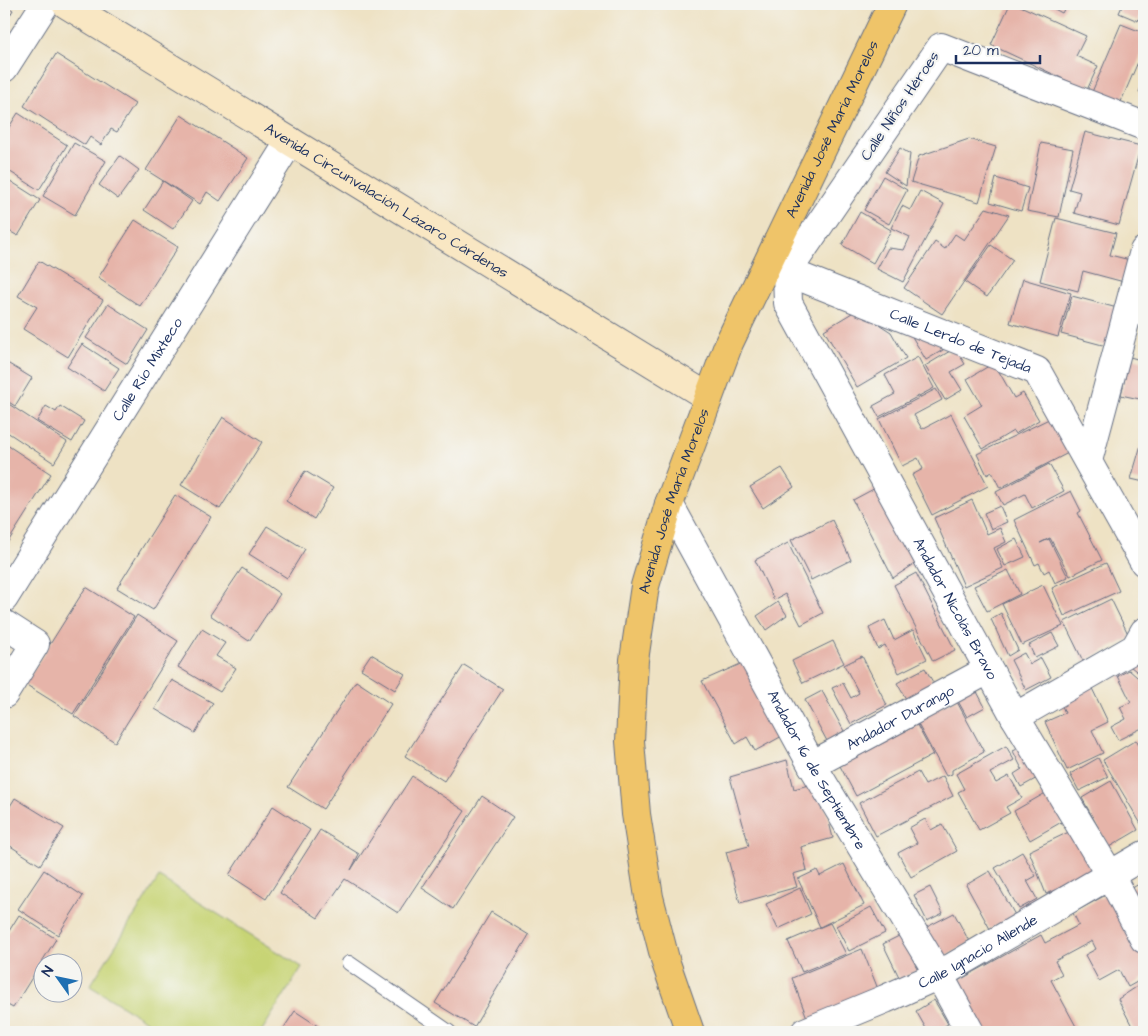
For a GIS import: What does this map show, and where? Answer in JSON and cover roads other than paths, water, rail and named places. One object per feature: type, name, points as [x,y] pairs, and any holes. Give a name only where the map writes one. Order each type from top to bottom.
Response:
[{"type":"main road","name":"Avenida José María Morelos","points":[[690,1032],[666,963],[649,897],[636,814],[630,741],[634,660],[645,586],[669,504],[728,342],[777,268],[892,4]]},
{"type":"street","points":[[4,68],[45,4]]},
{"type":"street","name":"Avenida Circunvalación Lázaro Cárdenas","points":[[66,4],[708,398]]},
{"type":"street","name":"Calle Niños Héroes","points":[[777,268],[941,47],[1144,126]]},
{"type":"street","name":"Calle Río Mixteco","points":[[4,598],[290,141]]},
{"type":"street","points":[[1088,461],[1144,250]]},
{"type":"street","name":"Calle Lerdo de Tejada","points":[[777,268],[1037,371],[1144,562]]},
{"type":"street","name":"Andador Nicolás Bravo","points":[[777,268],[788,303],[1014,718],[1110,876],[1144,938]]},
{"type":"street","name":"Andador 16 de Septiembre","points":[[669,504],[812,765],[939,975],[970,1032]]},
{"type":"street","points":[[4,624],[35,644],[4,694]]},
{"type":"street","points":[[1014,718],[1135,648],[1144,632]]},
{"type":"street","name":"Andador Durango","points":[[812,765],[988,670]]},
{"type":"street","name":"Calle Ignacio Allende","points":[[805,1032],[939,975],[1144,855]]},
{"type":"lane","points":[[349,963],[449,1032]]}]
